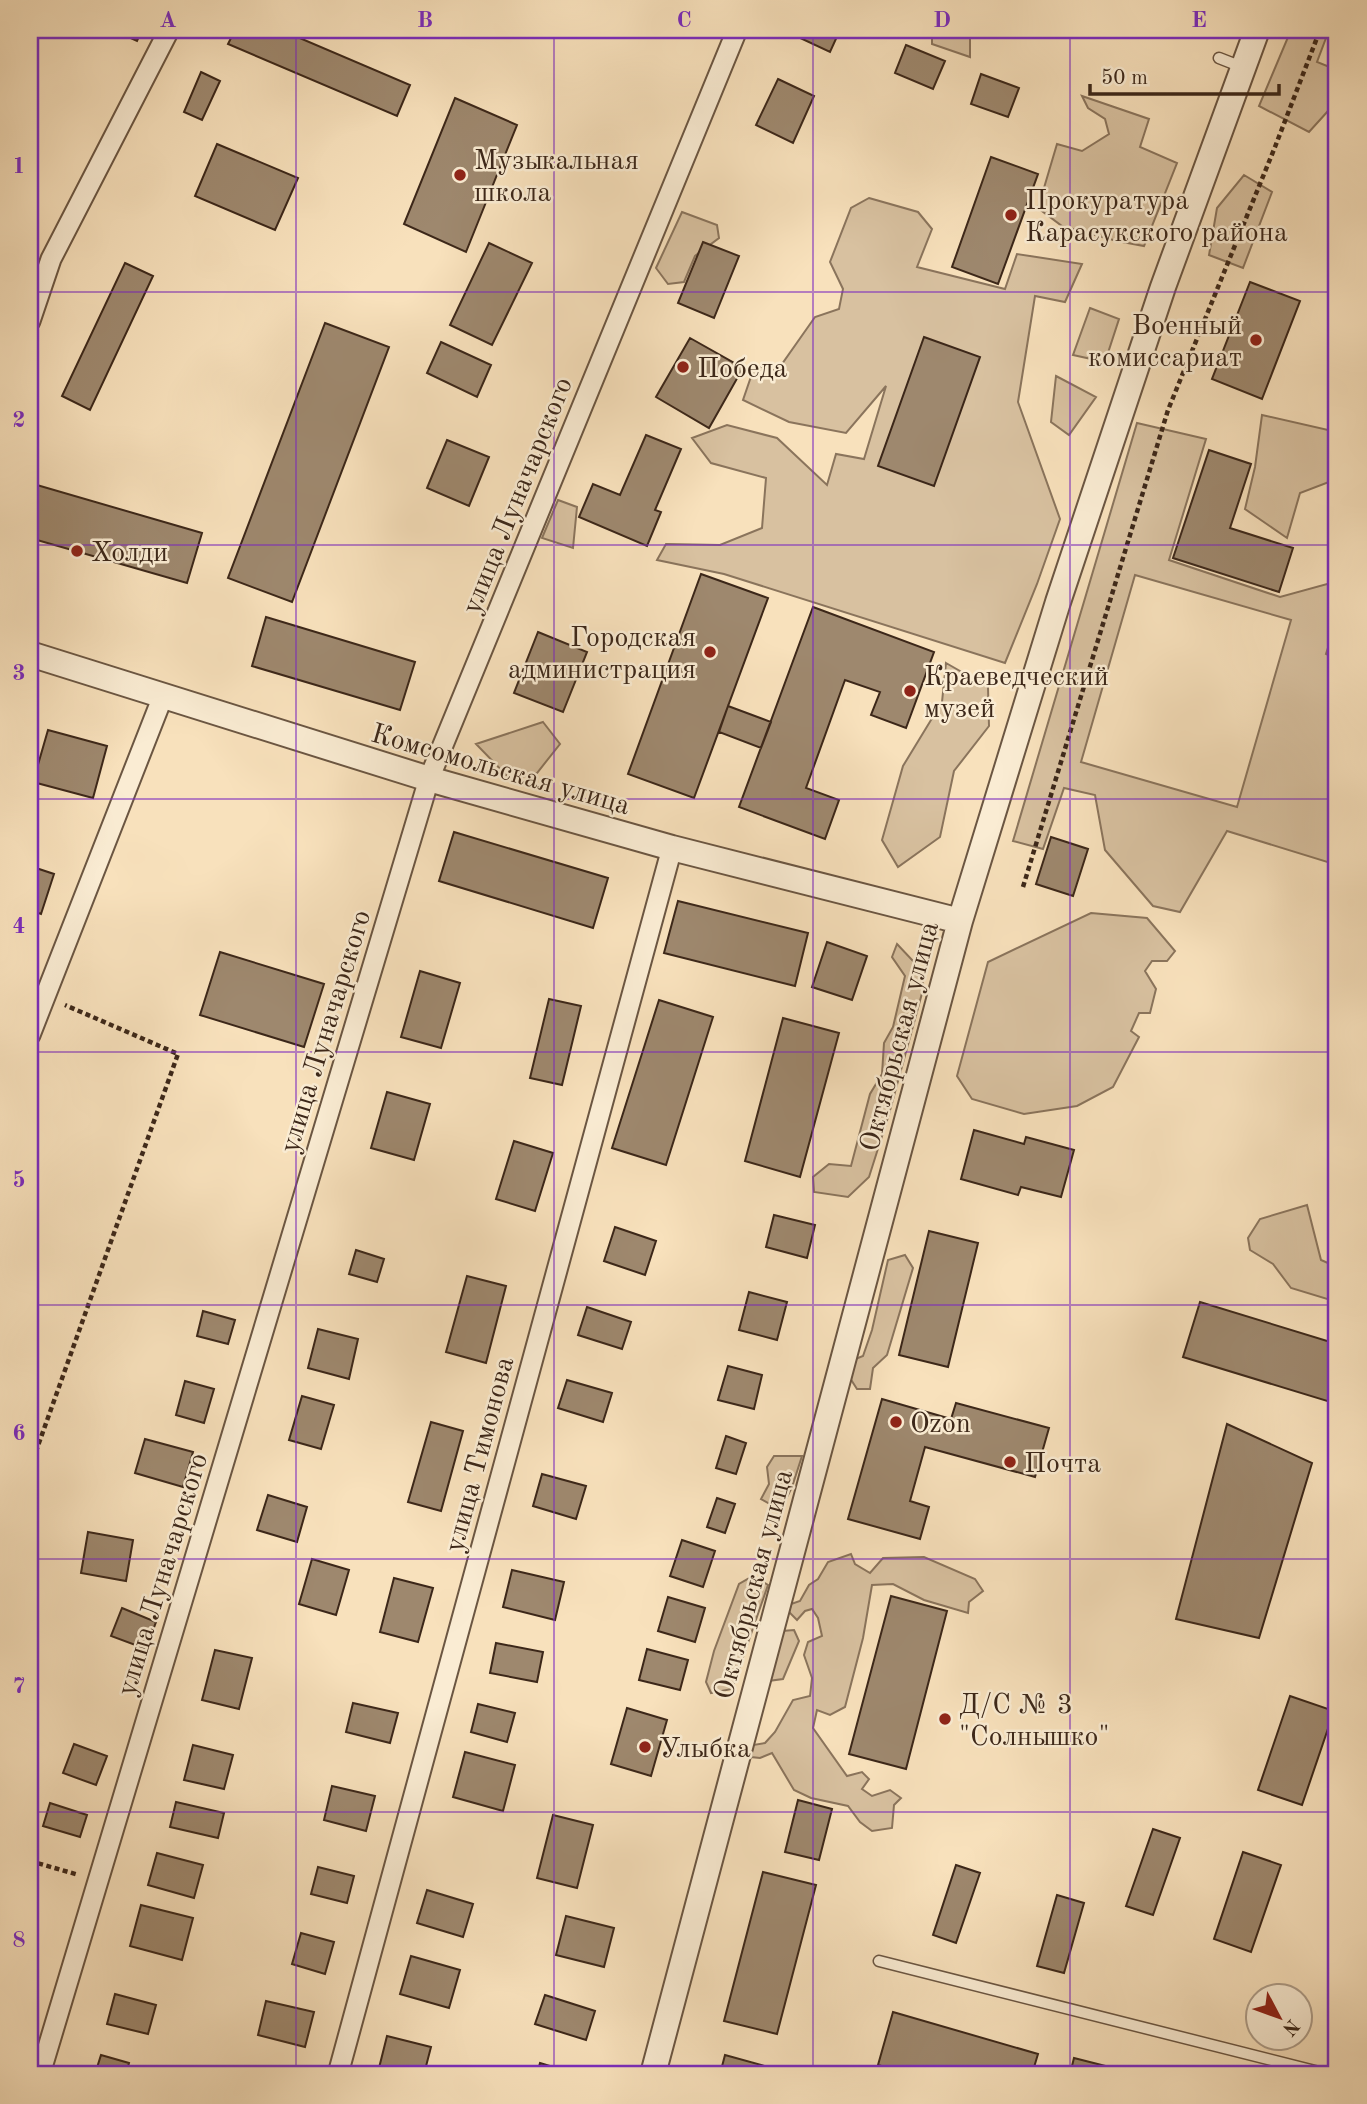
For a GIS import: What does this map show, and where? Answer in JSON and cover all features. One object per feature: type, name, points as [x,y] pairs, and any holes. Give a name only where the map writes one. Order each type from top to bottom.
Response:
[{"type":"street","points":[[30,321],[51,259],[169,30]]},
{"type":"street","name":"улица Луначарского","points":[[40,2074],[429,779],[737,30]]},
{"type":"street","name":"Октябрьская улица","points":[[653,2074],[960,921],[1058,602],[1163,287],[1256,30]]},
{"type":"street","name":"Комсомольская улица","points":[[30,654],[429,779],[672,848],[960,921]]},
{"type":"street","points":[[30,1035],[163,696]]},
{"type":"street","name":"улица Тимонова","points":[[338,2074],[672,848]]},
{"type":"lane","points":[[1219,58],[1243,67]]},
{"type":"lane","points":[[878,1961],[1327,2074]]},
{"type":"path","points":[[1023,887],[1167,410],[1320,30]]},
{"type":"path","points":[[30,1468],[178,1054],[45,996]]},
{"type":"path","points":[[30,1861],[98,1880]]},
{"type":"shaded area","points":[[932,30],[970,30],[970,57],[932,44]]},
{"type":"shaded area","points":[[1291,30],[1329,30],[1317,62],[1337,70],[1337,101],[1309,132],[1259,106]]},
{"type":"shaded area","points":[[1082,96],[1149,119],[1140,147],[1177,163],[1144,246],[1062,226],[1038,208],[1057,144],[1082,151],[1109,134],[1105,119],[1088,108]]},
{"type":"shaded area","points":[[1244,175],[1272,192],[1243,268],[1209,255],[1217,208]]},
{"type":"shaded area","points":[[869,198],[918,212],[932,229],[917,267],[1005,289],[1017,254],[1082,264],[1065,302],[1035,296],[1018,402],[1060,519],[1005,663],[724,574],[657,560],[666,544],[720,545],[762,528],[766,478],[711,463],[692,438],[727,425],[777,438],[827,485],[836,454],[864,459],[886,386],[846,433],[789,422],[743,400],[755,365],[777,371],[815,317],[839,309],[843,289],[830,262],[851,208]]},
{"type":"shaded area","points":[[682,212],[717,225],[719,238],[695,256],[684,282],[668,284],[656,268]]},
{"type":"shaded area","points":[[1090,308],[1119,319],[1105,362],[1073,355]]},
{"type":"shaded area","points":[[1056,376],[1096,397],[1069,435],[1051,422]]},
{"type":"shaded area","points":[[1262,415],[1337,432],[1337,457],[1329,482],[1300,493],[1287,538],[1245,509],[1255,467]]},
{"type":"shaded area","points":[[1137,423],[1206,439],[1169,560],[1280,597],[1327,584],[1337,589],[1337,620],[1326,654],[1337,659],[1337,865],[1227,831],[1180,912],[1153,906],[1105,850],[1095,795],[1064,788],[1043,849],[1013,841]],"holes":[[[1135,575],[1291,620],[1237,807],[1081,762]]]},
{"type":"shaded area","points":[[558,500],[577,507],[573,548],[542,538]]},
{"type":"shaded area","points":[[946,663],[988,687],[989,726],[954,771],[940,837],[898,867],[882,840],[903,766],[942,702]]},
{"type":"shaded area","points":[[543,722],[560,744],[537,773],[511,780],[476,744]]},
{"type":"shaded area","points":[[1091,913],[1147,918],[1175,951],[1167,961],[1152,961],[1145,971],[1156,989],[1150,1013],[1139,1013],[1131,1031],[1139,1037],[1113,1087],[1077,1106],[1024,1114],[972,1099],[957,1076],[988,962]]},
{"type":"shaded area","points":[[897,944],[914,962],[924,986],[869,1177],[848,1197],[814,1192],[813,1177],[829,1164],[851,1166],[870,1094],[882,1074],[884,1043],[893,1027],[905,976],[892,957]]},
{"type":"shaded area","points":[[1307,1205],[1321,1260],[1337,1267],[1337,1302],[1291,1288],[1273,1264],[1250,1250],[1248,1238],[1260,1219]]},
{"type":"shaded area","points":[[905,1255],[913,1268],[887,1355],[873,1368],[870,1389],[857,1389],[850,1378],[853,1360],[863,1356],[872,1330],[888,1260]]},
{"type":"shaded area","points":[[774,1456],[802,1456],[783,1505],[770,1504],[761,1499],[769,1484],[767,1467]]},
{"type":"shaded area","points":[[851,1554],[855,1564],[870,1573],[883,1558],[924,1557],[975,1579],[983,1591],[969,1602],[968,1613],[924,1600],[893,1584],[872,1585],[863,1638],[845,1707],[830,1715],[817,1710],[813,1728],[847,1776],[862,1772],[869,1779],[862,1789],[872,1796],[890,1790],[901,1798],[894,1805],[892,1828],[872,1831],[860,1822],[848,1806],[811,1798],[794,1790],[772,1753],[760,1758],[751,1757],[753,1745],[765,1743],[775,1732],[793,1700],[810,1696],[812,1678],[804,1655],[808,1642],[822,1636],[818,1618],[812,1609],[805,1611],[797,1620],[789,1612],[791,1604],[800,1601],[828,1562]]},
{"type":"shaded area","points":[[753,1576],[768,1585],[732,1689],[711,1693],[706,1682],[714,1651],[739,1584]]},
{"type":"shaded area","points":[[794,1630],[799,1641],[783,1679],[768,1681],[782,1631]]},
{"type":"building","points":[[113,30],[142,30],[137,41]]},
{"type":"building","points":[[235,30],[281,30],[410,85],[397,116],[228,44]]},
{"type":"building","points":[[801,30],[840,30],[830,52],[798,37]]},
{"type":"building","points":[[906,45],[945,61],[933,89],[895,73]]},
{"type":"building","points":[[201,72],[220,81],[202,120],[184,112]]},
{"type":"building","points":[[981,74],[1019,88],[1008,117],[971,104]]},
{"type":"building","points":[[778,79],[814,96],[793,143],[756,125]]},
{"type":"building","name":"Музыкальная школа","points":[[455,98],[517,125],[466,252],[404,224]]},
{"type":"building","points":[[217,144],[298,178],[275,230],[195,196]]},
{"type":"building","points":[[991,157],[1038,174],[998,284],[952,267]]},
{"type":"building","points":[[703,242],[739,256],[714,318],[678,303]]},
{"type":"building","points":[[489,243],[532,263],[492,345],[450,325]]},
{"type":"building","points":[[125,263],[153,276],[90,410],[62,396]]},
{"type":"building","name":"Военный комиссариат","points":[[1250,282],[1300,301],[1262,399],[1212,379]]},
{"type":"building","points":[[325,323],[389,347],[292,602],[228,578]]},
{"type":"building","points":[[924,337],[980,357],[934,486],[878,466]]},
{"type":"building","points":[[690,338],[743,368],[709,428],[656,397]]},
{"type":"building","points":[[441,342],[491,365],[477,397],[427,373]]},
{"type":"building","points":[[646,435],[681,449],[655,510],[661,512],[647,546],[579,517],[593,484],[620,495]]},
{"type":"building","points":[[447,440],[489,457],[469,506],[427,488]]},
{"type":"building","points":[[1209,450],[1251,464],[1230,528],[1293,548],[1279,592],[1173,558]]},
{"type":"building","points":[[30,483],[202,533],[187,583],[30,538]]},
{"type":"building","name":"Городская администрация","points":[[701,574],[768,598],[694,798],[628,774]]},
{"type":"building","points":[[813,607],[934,652],[906,728],[871,715],[880,692],[845,680],[806,788],[839,800],[825,839],[739,807]]},
{"type":"building","points":[[266,617],[415,662],[400,710],[252,666]]},
{"type":"building","points":[[538,632],[587,652],[563,712],[514,693]]},
{"type":"building","points":[[728,706],[771,722],[761,748],[719,732]]},
{"type":"building","points":[[48,730],[107,746],[93,798],[33,782]]},
{"type":"building","points":[[454,832],[608,878],[593,928],[439,881]]},
{"type":"building","points":[[1051,837],[1088,849],[1073,896],[1036,884]]},
{"type":"building","points":[[30,866],[54,874],[41,914],[30,910]]},
{"type":"building","points":[[678,901],[808,933],[795,986],[664,953]]},
{"type":"building","points":[[827,942],[867,956],[852,1000],[812,987]]},
{"type":"building","points":[[220,952],[324,984],[304,1047],[200,1015]]},
{"type":"building","points":[[420,971],[460,983],[441,1048],[401,1037]]},
{"type":"building","points":[[549,999],[581,1006],[562,1085],[530,1078]]},
{"type":"building","points":[[659,1000],[713,1017],[666,1165],[612,1148]]},
{"type":"building","points":[[783,1018],[839,1033],[800,1177],[745,1161]]},
{"type":"building","points":[[387,1092],[430,1104],[414,1160],[371,1148]]},
{"type":"building","points":[[974,1130],[1024,1144],[1026,1137],[1074,1150],[1061,1197],[1021,1187],[1018,1195],[961,1179]]},
{"type":"building","points":[[514,1141],[553,1153],[535,1211],[496,1199]]},
{"type":"building","points":[[774,1215],[815,1225],[807,1258],[766,1247]]},
{"type":"building","points":[[615,1227],[656,1241],[645,1275],[604,1261]]},
{"type":"building","points":[[929,1231],[978,1243],[948,1367],[899,1355]]},
{"type":"building","points":[[356,1250],[384,1259],[377,1282],[349,1274]]},
{"type":"building","points":[[467,1276],[506,1286],[486,1363],[446,1352]]},
{"type":"building","points":[[749,1292],[787,1302],[777,1340],[739,1330]]},
{"type":"building","points":[[1200,1302],[1337,1344],[1337,1404],[1183,1357]]},
{"type":"building","points":[[587,1307],[631,1322],[622,1349],[578,1335]]},
{"type":"building","points":[[203,1311],[235,1320],[228,1344],[197,1336]]},
{"type":"building","points":[[318,1329],[358,1339],[349,1379],[308,1368]]},
{"type":"building","points":[[728,1366],[762,1375],[754,1409],[718,1400]]},
{"type":"building","points":[[567,1380],[612,1393],[603,1422],[558,1408]]},
{"type":"building","points":[[185,1381],[214,1389],[204,1423],[176,1415]]},
{"type":"building","points":[[302,1396],[334,1405],[321,1449],[289,1440]]},
{"type":"building","name":"Почта","points":[[882,1399],[951,1419],[956,1403],[1049,1428],[1035,1477],[925,1447],[910,1501],[929,1507],[920,1539],[848,1519]]},
{"type":"building","points":[[431,1422],[463,1431],[441,1511],[408,1502]]},
{"type":"building","points":[[1227,1424],[1312,1463],[1259,1638],[1176,1619]]},
{"type":"building","points":[[726,1436],[746,1443],[736,1474],[716,1468]]},
{"type":"building","points":[[145,1439],[193,1452],[183,1487],[135,1473]]},
{"type":"building","points":[[542,1474],[586,1486],[576,1519],[533,1506]]},
{"type":"building","points":[[268,1495],[307,1507],[297,1542],[257,1530]]},
{"type":"building","points":[[717,1498],[735,1504],[725,1533],[707,1527]]},
{"type":"building","points":[[88,1532],[133,1540],[126,1581],[81,1573]]},
{"type":"building","points":[[682,1540],[715,1551],[703,1587],[670,1576]]},
{"type":"building","points":[[312,1559],[349,1570],[336,1615],[299,1604]]},
{"type":"building","points":[[512,1570],[564,1582],[555,1620],[503,1607]]},
{"type":"building","points":[[394,1578],[433,1588],[418,1642],[380,1632]]},
{"type":"building","points":[[891,1596],[947,1611],[906,1769],[849,1754]]},
{"type":"building","points":[[668,1597],[705,1608],[695,1642],[658,1631]]},
{"type":"building","points":[[122,1608],[156,1622],[146,1649],[111,1636]]},
{"type":"building","points":[[496,1643],[543,1652],[537,1682],[490,1673]]},
{"type":"building","points":[[647,1649],[688,1660],[680,1690],[639,1680]]},
{"type":"building","points":[[215,1650],[252,1658],[239,1709],[202,1700]]},
{"type":"building","points":[[1290,1696],[1334,1711],[1302,1805],[1258,1790]]},
{"type":"building","points":[[353,1703],[398,1713],[390,1743],[346,1732]]},
{"type":"building","points":[[478,1704],[515,1713],[507,1742],[471,1732]]},
{"type":"building","points":[[627,1708],[667,1720],[651,1776],[611,1764]]},
{"type":"building","points":[[74,1744],[107,1756],[96,1785],[63,1773]]},
{"type":"building","points":[[193,1745],[233,1755],[224,1789],[184,1780]]},
{"type":"building","points":[[465,1752],[515,1765],[503,1811],[453,1797]]},
{"type":"building","points":[[332,1786],[375,1796],[366,1831],[324,1820]]},
{"type":"building","points":[[798,1800],[832,1809],[819,1860],[785,1852]]},
{"type":"building","points":[[176,1802],[224,1813],[218,1838],[170,1827]]},
{"type":"building","points":[[50,1803],[87,1815],[80,1837],[43,1826]]},
{"type":"building","points":[[553,1815],[593,1825],[577,1888],[537,1878]]},
{"type":"building","points":[[1153,1829],[1180,1838],[1153,1915],[1126,1906]]},
{"type":"building","points":[[1243,1852],[1281,1865],[1251,1952],[1214,1939]]},
{"type":"building","points":[[157,1853],[203,1865],[194,1898],[148,1885]]},
{"type":"building","points":[[956,1865],[980,1873],[956,1943],[933,1935]]},
{"type":"building","points":[[318,1867],[354,1876],[347,1903],[311,1894]]},
{"type":"building","points":[[763,1872],[816,1885],[777,2034],[724,2021]]},
{"type":"building","points":[[427,1890],[473,1904],[463,1937],[417,1923]]},
{"type":"building","points":[[1057,1895],[1084,1903],[1064,1973],[1037,1966]]},
{"type":"building","points":[[141,1905],[193,1918],[182,1960],[130,1946]]},
{"type":"building","points":[[566,1916],[614,1928],[604,1967],[556,1955]]},
{"type":"building","points":[[301,1933],[334,1942],[325,1974],[292,1964]]},
{"type":"building","points":[[411,1956],[460,1970],[449,2008],[400,1994]]},
{"type":"building","points":[[115,1994],[156,2005],[148,2034],[107,2024]]},
{"type":"building","points":[[545,1995],[595,2011],[586,2040],[535,2024]]},
{"type":"building","points":[[266,2001],[314,2012],[305,2047],[258,2035]]},
{"type":"building","points":[[893,2012],[1038,2054],[1032,2074],[910,2074],[878,2065]]},
{"type":"building","points":[[387,2036],[431,2047],[424,2074],[406,2074],[379,2068]]},
{"type":"building","points":[[101,2055],[129,2063],[126,2074],[95,2074]]},
{"type":"building","points":[[725,2055],[783,2071],[782,2074],[720,2074]]},
{"type":"building","points":[[1074,2058],[1137,2074],[1070,2074]]},
{"type":"building","points":[[540,2063],[576,2074],[537,2074]]},
{"type":"place","name":"Музыкальная школа","points":[[460,175]]},
{"type":"place","name":"Прокуратура Карасукского района","points":[[1011,215]]},
{"type":"place","name":"Военный комиссариат","points":[[1256,340]]},
{"type":"place","name":"Победа","points":[[683,367]]},
{"type":"place","name":"Холди","points":[[77,551]]},
{"type":"place","name":"Городская администрация","points":[[710,652]]},
{"type":"place","name":"Краеведческий музей","points":[[910,691]]},
{"type":"place","name":"Ozon","points":[[896,1422]]},
{"type":"place","name":"Почта","points":[[1010,1462]]},
{"type":"place","name":"Д/С № 3 \"Солнышко\"","points":[[945,1719]]},
{"type":"place","name":"Улыбка","points":[[645,1747]]}]
